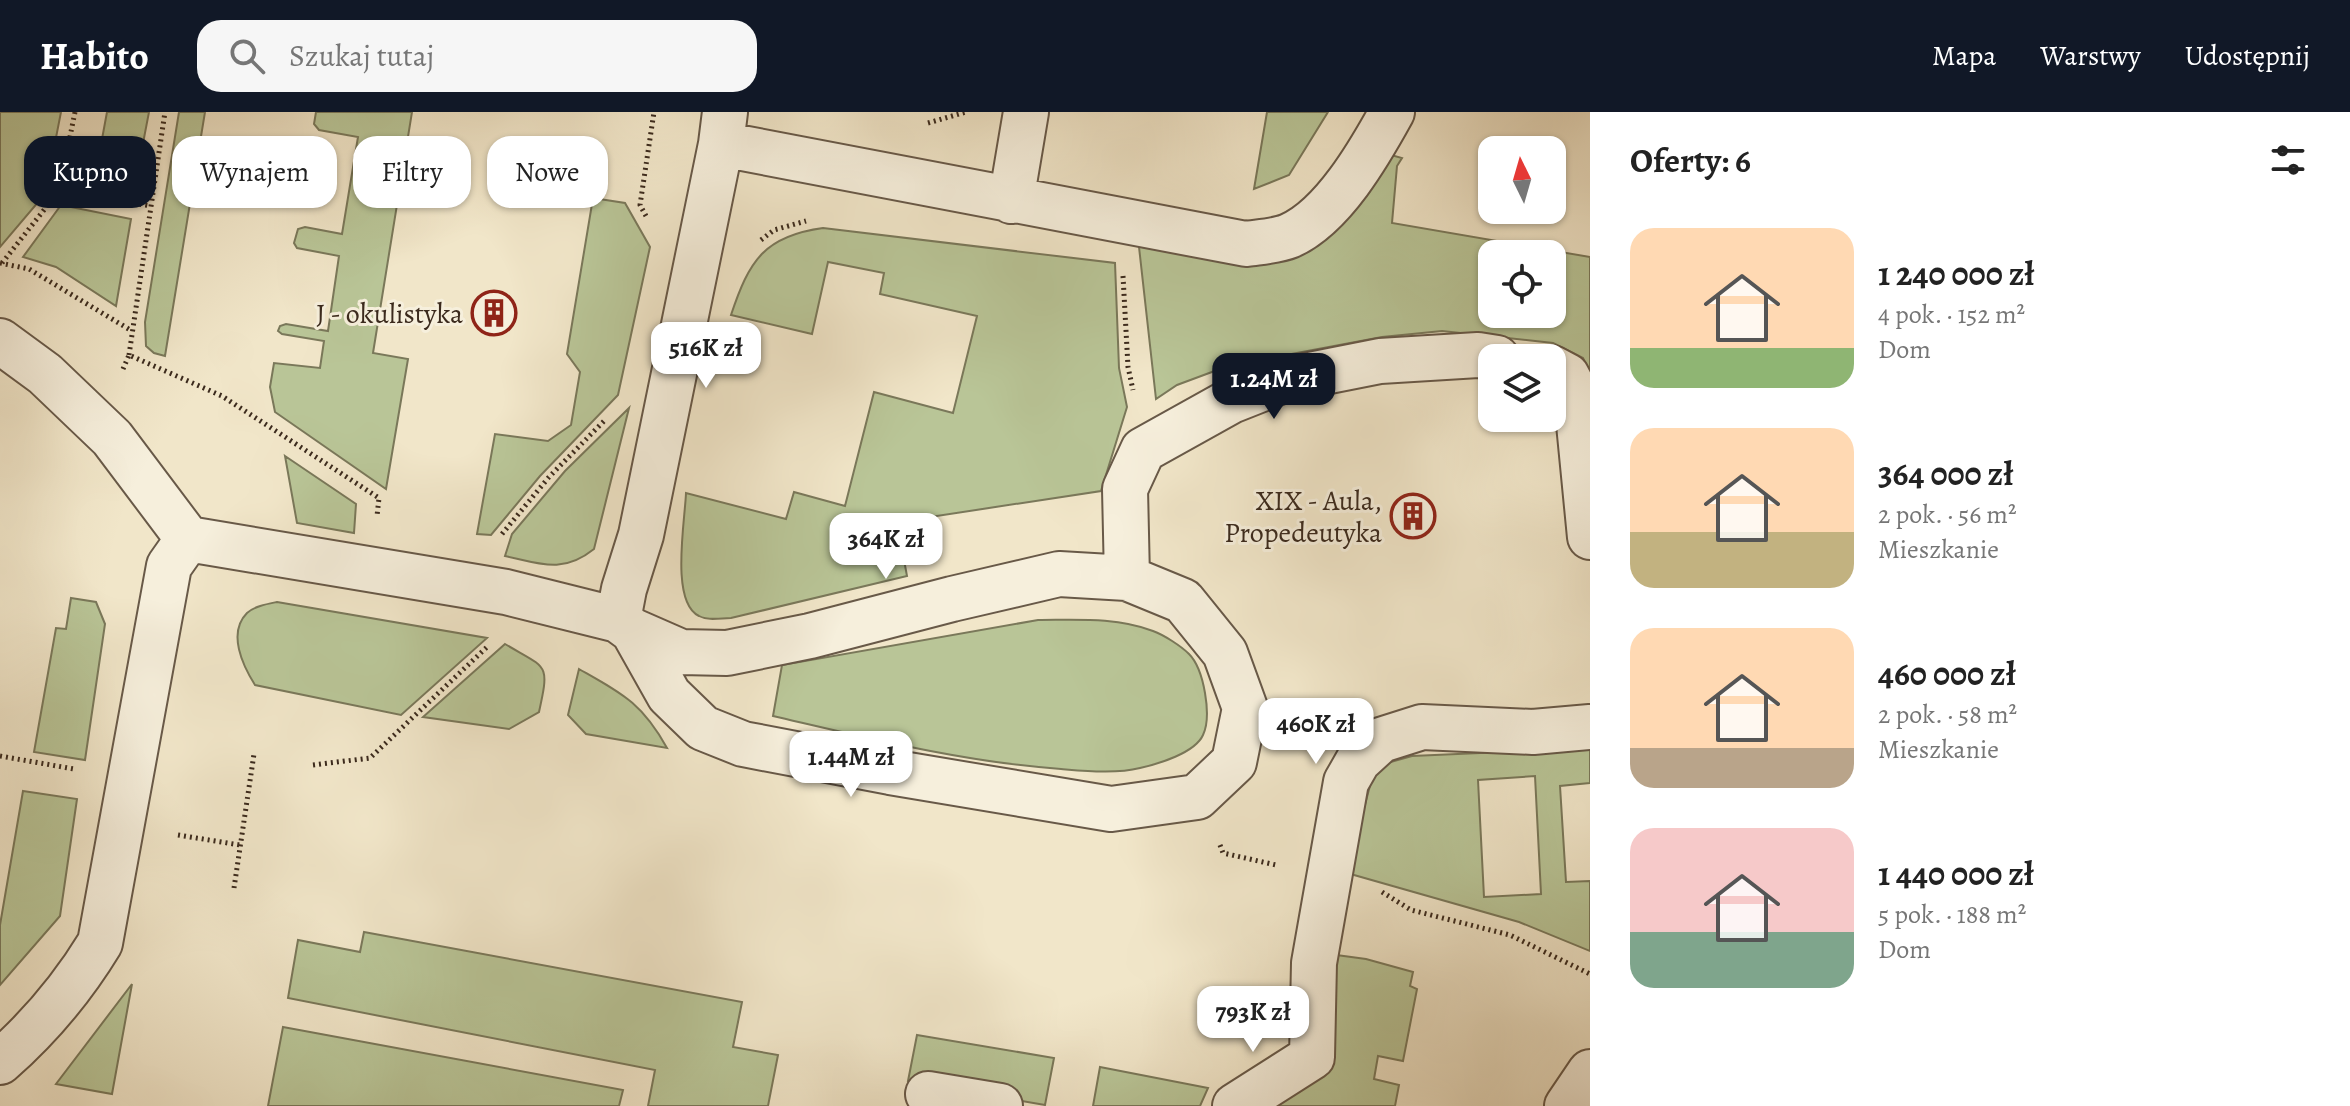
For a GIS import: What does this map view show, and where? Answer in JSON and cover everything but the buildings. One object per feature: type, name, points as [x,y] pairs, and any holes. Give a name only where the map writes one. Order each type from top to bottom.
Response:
[{"type":"street","points":[[1011,201],[1026,112]]},
{"type":"street","points":[[0,341],[45,374],[112,438],[188,539],[506,592],[625,626],[681,652],[727,653],[810,636],[1059,574],[1127,578],[1183,601],[1225,653],[1245,708],[1234,762],[1197,797],[1111,809],[743,744],[703,728],[669,695],[625,626],[624,589],[641,535],[723,128],[1011,201],[1246,244],[1289,236],[1323,212],[1374,144],[1392,112]]},
{"type":"street","points":[[1127,578],[1125,489],[1143,450],[1231,401],[1284,380],[1380,361],[1478,355]]},
{"type":"street","points":[[1566,375],[1576,393],[1590,537]]},
{"type":"street","points":[[0,1062],[38,1028],[79,978],[100,943],[169,566],[188,539]]},
{"type":"street","points":[[1235,1106],[1312,1057],[1314,963],[1346,782],[1358,761],[1381,740],[1422,727],[1533,732],[1590,727]]},
{"type":"street","points":[[1567,1106],[1590,1072]]},
{"type":"street","points":[[928,1094],[1000,1106]]},
{"type":"path","points":[[70,136],[75,112]]},
{"type":"path","points":[[156,172],[165,112]]},
{"type":"path","points":[[45,208],[1,263],[29,269],[132,331]]},
{"type":"path","points":[[129,355],[151,208]]},
{"type":"path","points":[[750,248],[774,230],[813,220]]},
{"type":"path","points":[[1122,265],[1128,367]]},
{"type":"path","points":[[494,544],[549,477],[622,403],[626,384],[671,393]]},
{"type":"path","points":[[234,888],[254,754]]},
{"type":"path","points":[[0,756],[130,780]]},
{"type":"path","points":[[1197,797],[1223,853],[1279,866]]},
{"type":"path","points":[[1380,890],[1411,910],[1510,935],[1590,974]]},
{"type":"green space","points":[[0,112],[61,112],[56,136],[24,136],[24,208],[33,208],[0,247]]},
{"type":"green space","points":[[107,112],[149,112],[144,136],[103,136]]},
{"type":"green space","points":[[179,112],[205,112],[201,136],[175,136]]},
{"type":"green space","points":[[316,112],[412,112],[408,136],[353,136],[319,130],[314,124]]},
{"type":"green space","points":[[1267,112],[1328,112],[1289,175],[1254,189]]},
{"type":"green space","points":[[1384,153],[1402,158],[1397,166],[1392,223],[1491,240],[1478,240],[1478,328],[1566,328],[1566,253],[1590,257],[1590,373],[1583,358],[1566,350],[1566,344],[1442,331],[1382,337],[1228,366],[1177,385],[1156,399],[1138,238],[1243,257]]},
{"type":"green space","points":[[172,155],[172,208],[189,208],[165,356],[154,353],[146,346],[145,322]]},
{"type":"green space","points":[[353,167],[353,208],[396,208],[373,353],[408,359],[386,489],[275,412],[270,387],[274,363],[320,368],[324,341],[282,334],[278,331],[280,326],[286,324],[328,331],[339,256],[297,248],[294,243],[298,229],[305,227],[342,234]]},
{"type":"green space","points":[[608,200],[625,203],[650,247],[618,395],[540,476],[491,535],[477,534],[495,434],[548,441],[571,425],[580,372],[567,354],[591,208],[608,208]]},
{"type":"green space","points":[[59,208],[76,208],[131,219],[116,306],[56,267],[23,257]]},
{"type":"green space","points":[[823,228],[1115,263],[1119,368],[1127,407],[1101,491],[897,522],[907,576],[731,618],[703,618],[690,608],[682,578],[686,493],[786,519],[794,492],[845,506],[874,392],[953,413],[977,316],[880,294],[884,273],[828,262],[812,334],[731,315],[752,266],[762,254],[786,237]]},
{"type":"green space","points":[[629,408],[594,549],[572,562],[551,565],[505,556],[512,534],[565,471]]},
{"type":"green space","points":[[285,456],[356,504],[354,533],[297,523]]},
{"type":"green space","points":[[71,598],[96,602],[105,624],[85,760],[34,752],[56,628],[66,629]]},
{"type":"green space","points":[[277,602],[487,638],[401,715],[255,685],[242,659],[238,630],[247,613]]},
{"type":"green space","points":[[1038,620],[1125,623],[1157,633],[1182,648],[1199,670],[1205,693],[1206,727],[1199,741],[1175,757],[1148,766],[1121,771],[1091,771],[1024,766],[952,755],[773,716],[782,665]]},
{"type":"green space","points":[[505,644],[542,669],[544,684],[539,712],[509,729],[423,717]]},
{"type":"green space","points":[[579,669],[630,701],[649,720],[667,748],[586,734],[568,715]]},
{"type":"green space","points":[[1590,748],[1590,783],[1560,786],[1566,882],[1590,881],[1590,951],[1519,922],[1347,873],[1372,778],[1387,763],[1412,756]],"holes":[[[1535,776],[1541,894],[1484,897],[1478,780]]]},
{"type":"green space","points":[[23,791],[77,799],[60,916],[0,985],[0,925]]},
{"type":"green space","points":[[364,932],[742,1002],[733,1047],[778,1055],[768,1106],[648,1106],[655,1070],[288,998],[298,940],[360,952]]},
{"type":"green space","points":[[1329,954],[1366,959],[1413,972],[1410,986],[1417,989],[1403,1061],[1378,1056],[1374,1079],[1399,1085],[1395,1106],[1266,1106]]},
{"type":"green space","points":[[132,984],[112,1094],[56,1084]]},
{"type":"green space","points":[[283,1027],[623,1090],[619,1106],[268,1106]]},
{"type":"green space","points":[[917,1035],[1054,1058],[1045,1105],[908,1081]]},
{"type":"green space","points":[[1100,1067],[1208,1088],[1200,1106],[1093,1106]]},
{"type":"place","name":"J - okulistyka","points":[[494,313]]},
{"type":"place","name":"XIX - Aula, Propedeutyka","points":[[1413,516]]}]
